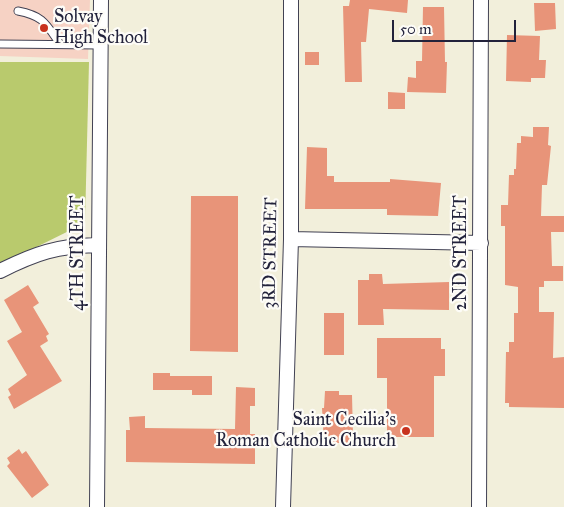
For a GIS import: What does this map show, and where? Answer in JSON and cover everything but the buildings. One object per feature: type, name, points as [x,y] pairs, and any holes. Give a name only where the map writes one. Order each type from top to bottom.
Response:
[{"type":"street","name":"4TH STREET","points":[[96,507],[97,245],[101,0]]},
{"type":"street","name":"3RD STREET","points":[[283,507],[290,240],[291,0]]},
{"type":"street","name":"2ND STREET","points":[[479,507],[481,0]]},
{"type":"street","points":[[290,240],[481,244]]},
{"type":"street","points":[[0,271],[47,250],[64,246],[97,245]]},
{"type":"lane","points":[[18,11],[36,14],[60,44]]},
{"type":"lane","points":[[0,44],[100,45]]},
{"type":"shaded area","name":"Solvay High School","points":[[0,0],[90,0],[88,59],[0,56]]},
{"type":"green space","points":[[0,62],[89,62],[85,223],[0,265]]},
{"type":"place","name":"Solvay High School","points":[[44,28]]},
{"type":"place","name":"Saint Cecilia's Roman Catholic Church","points":[[406,431]]}]
